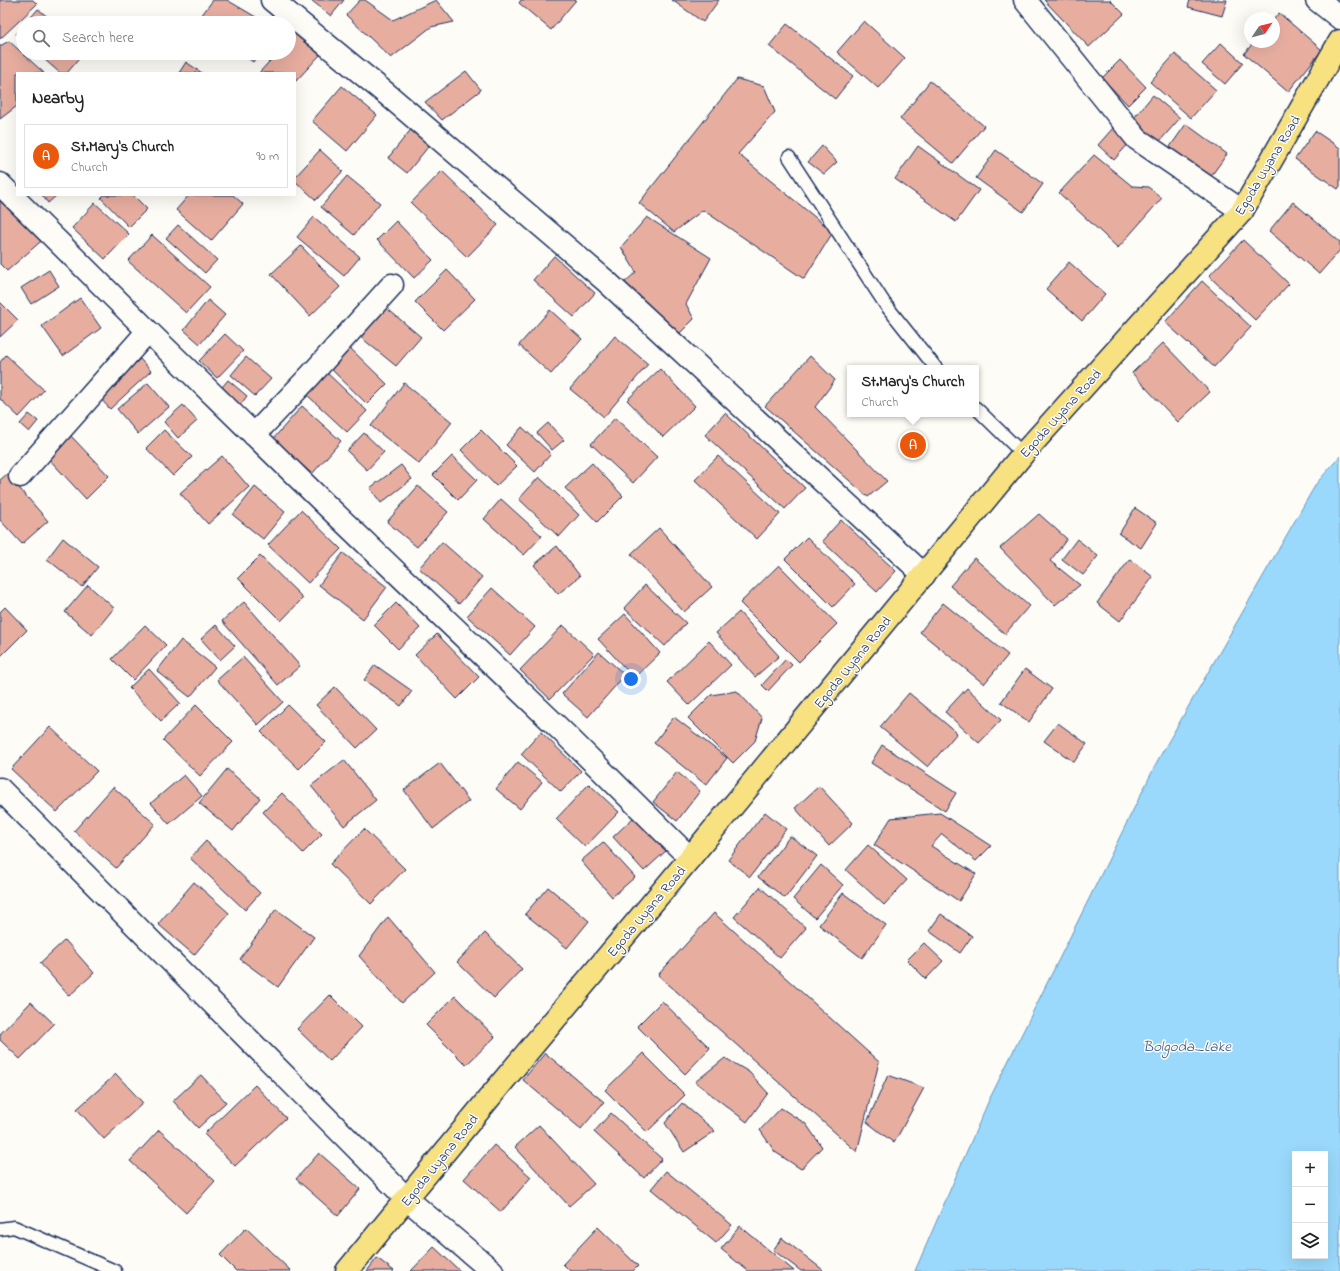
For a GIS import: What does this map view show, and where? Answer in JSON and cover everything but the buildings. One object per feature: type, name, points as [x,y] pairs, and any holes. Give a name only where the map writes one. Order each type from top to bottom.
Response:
[{"type":"main road","name":"Egoda Uyana Road","points":[[347,1271],[1023,454],[1242,210],[1340,41]]},
{"type":"street","points":[[272,0],[292,16]]},
{"type":"street","points":[[1025,0],[1137,139],[1242,210]]},
{"type":"street","points":[[1317,0],[1340,18]]},
{"type":"street","points":[[296,20],[394,100],[607,282],[924,574]]},
{"type":"street","points":[[0,184],[148,332],[566,734],[690,858]]},
{"type":"street","points":[[254,435],[309,377],[392,285]]},
{"type":"street","points":[[20,476],[148,332]]},
{"type":"street","points":[[0,789],[407,1199],[492,1271]]},
{"type":"lane","points":[[789,157],[885,304],[934,365]]},
{"type":"lane","points":[[979,411],[1023,454]]},
{"type":"lane","points":[[0,1229],[14,1226],[115,1271]]},
{"type":"water","name":"Bolgoda_Lake","points":[[1340,456],[1340,1271],[915,1271],[989,1100],[1159,758],[1316,484]]},
{"type":"place","name":"St.Mary's Church","points":[[913,445]]}]
